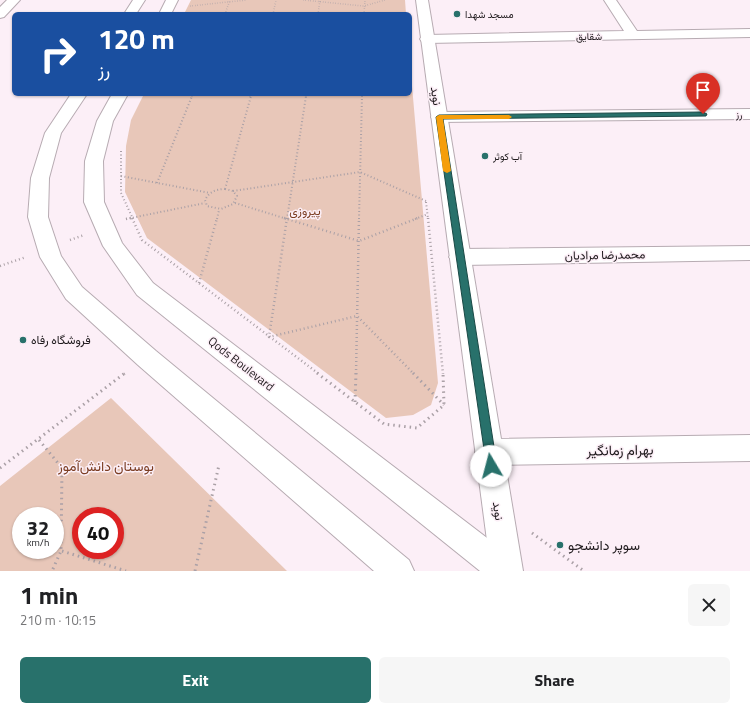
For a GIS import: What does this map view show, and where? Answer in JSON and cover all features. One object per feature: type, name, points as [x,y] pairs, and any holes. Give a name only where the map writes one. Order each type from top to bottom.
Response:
[{"type":"street","points":[[0,14],[14,0]]},
{"type":"street","points":[[131,12],[139,0]]},
{"type":"street","points":[[166,12],[172,0]]},
{"type":"street","name":"نوید","points":[[422,0],[498,508],[506,571]]},
{"type":"street","points":[[610,0],[633,35]]},
{"type":"street","name":"شقایق","points":[[428,39],[750,33]]},
{"type":"street","points":[[77,96],[53,133],[40,178],[38,217],[50,257],[74,293],[147,358],[398,571]]},
{"type":"street","name":"Qods Boulevard","points":[[119,96],[105,120],[94,161],[94,202],[113,246],[145,289],[506,571]]},
{"type":"street","name":"رز","points":[[439,117],[750,114]]},
{"type":"street","name":"محمدرضا مرادیان","points":[[460,257],[750,253]]},
{"type":"street","name":"بهرام زمانگیر","points":[[489,452],[750,448]]},
{"type":"path","points":[[185,6],[247,0]]},
{"type":"path","points":[[273,12],[276,0]]},
{"type":"path","points":[[303,0],[364,6],[385,0]]},
{"type":"path","points":[[364,0],[364,12]]},
{"type":"path","points":[[226,12],[230,1]]},
{"type":"path","points":[[318,12],[320,1]]},
{"type":"path","points":[[157,183],[192,96]]},
{"type":"path","points":[[225,189],[250,96]]},
{"type":"path","points":[[269,337],[306,96]]},
{"type":"path","points":[[355,402],[362,96]]},
{"type":"path","points":[[122,147],[121,193],[142,240],[384,424],[417,428],[444,405],[444,384],[426,193]]},
{"type":"path","points":[[121,176],[210,193],[225,189],[233,191],[360,172],[426,201]]},
{"type":"path","points":[[205,203],[210,208],[219,210],[226,209],[235,203],[237,196],[233,191]]},
{"type":"path","points":[[205,203],[206,196],[210,193]]},
{"type":"path","points":[[132,216],[205,203]]},
{"type":"path","points":[[235,203],[359,241],[428,214]]},
{"type":"path","points":[[199,283],[219,210]]},
{"type":"path","points":[[357,316],[444,405]]},
{"type":"path","points":[[269,337],[357,316]]},
{"type":"path","points":[[0,468],[147,358]]},
{"type":"path","points":[[39,440],[62,468],[62,507]]},
{"type":"path","points":[[196,571],[220,465]]},
{"type":"path","points":[[498,508],[584,571]]},
{"type":"path","points":[[64,552],[126,571]]},
{"type":"path","points":[[52,571],[57,559]]},
{"type":"green space","points":[[191,0],[405,0],[406,12],[185,12]]},
{"type":"green space","name":"پیروزی","points":[[412,86],[438,383],[431,405],[413,415],[386,418],[147,238],[125,192],[126,146],[131,120],[143,96],[412,96]]},
{"type":"green space","name":"بوستان دانش‌آموز","points":[[111,398],[287,571],[0,571],[0,486]]},
{"type":"slow traffic","points":[[447,171],[439,117],[509,117]]},
{"type":"place","name":"مسجد شهدا","points":[[457,14]]},
{"type":"place","name":"آب کوثر","points":[[485,156]]},
{"type":"place","name":"فروشگاه رفاه","points":[[23,340]]},
{"type":"place","name":"سوپر دانشجو","points":[[560,545]]},
{"type":"route","points":[[491,466],[439,117],[703,114]]}]
